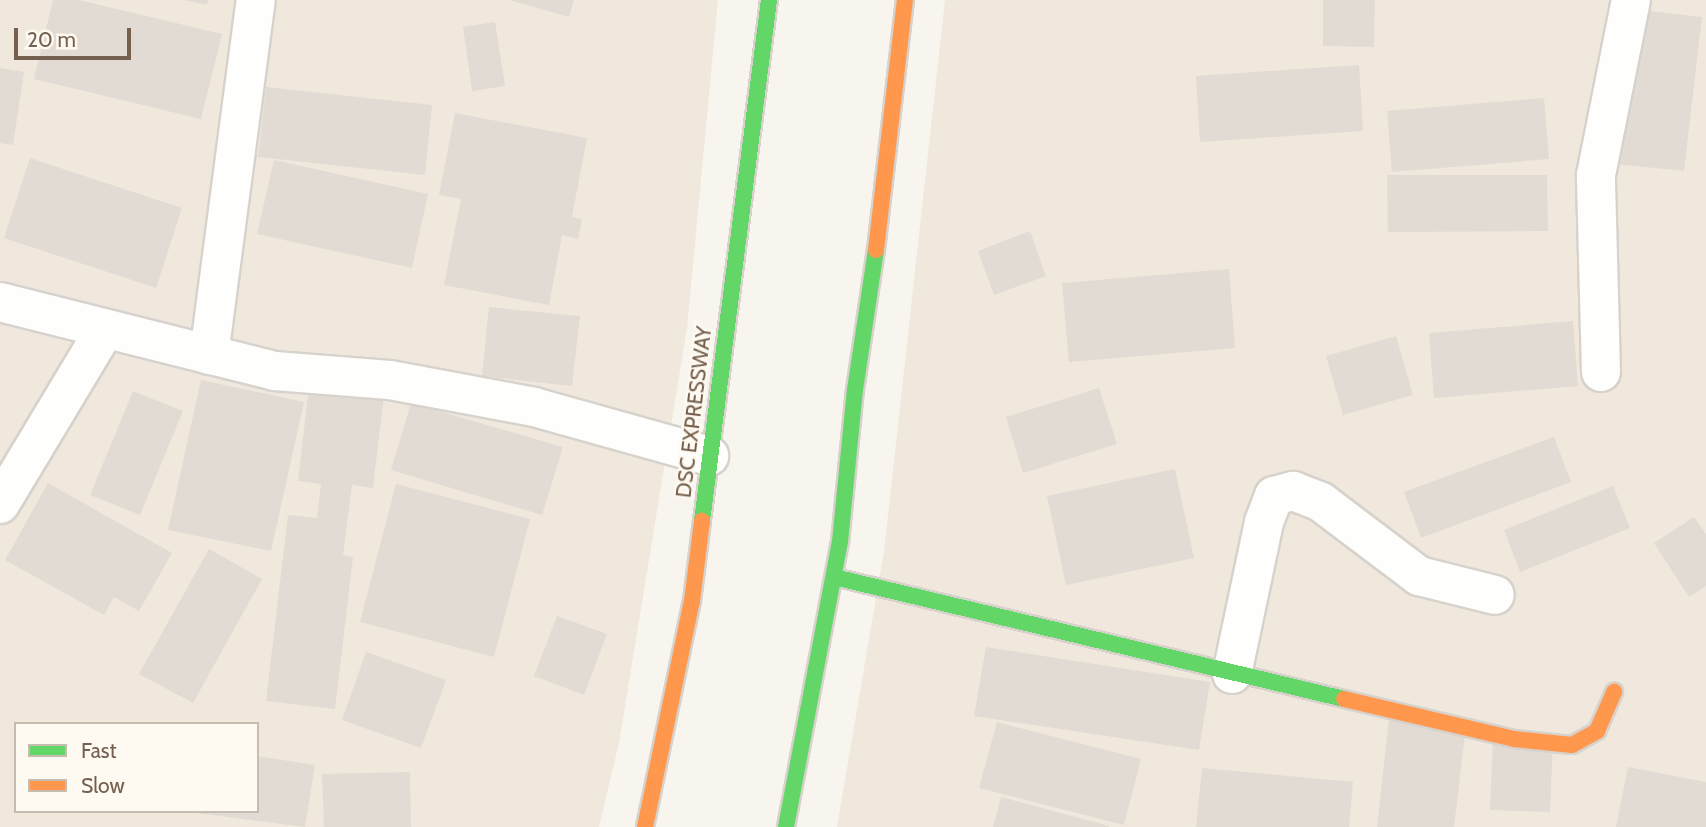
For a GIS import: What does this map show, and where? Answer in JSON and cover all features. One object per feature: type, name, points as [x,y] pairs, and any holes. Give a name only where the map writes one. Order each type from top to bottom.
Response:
[{"type":"main road","name":"DSC EXPRESSWAY","points":[[645,827],[692,601],[769,0]]},
{"type":"main road","points":[[786,827],[834,577],[905,0]]},
{"type":"main road","points":[[834,577],[1232,674],[1514,739],[1572,745],[1597,731],[1614,692]]},
{"type":"street","points":[[209,355],[256,0]]},
{"type":"street","points":[[1601,372],[1596,175],[1631,0]]},
{"type":"street","points":[[0,302],[275,371],[390,380],[534,407],[709,456]]},
{"type":"street","points":[[0,504],[105,329]]},
{"type":"street","points":[[1232,674],[1264,522],[1274,496],[1293,491],[1321,502],[1419,576],[1494,595]]},
{"type":"shaded area","points":[[0,0],[718,0],[687,328],[619,743],[599,827],[0,827]]},
{"type":"shaded area","points":[[945,0],[1706,0],[1706,827],[837,827],[884,551]]},
{"type":"building","points":[[53,0],[79,0],[222,34],[201,119],[34,79]]},
{"type":"building","points":[[185,0],[208,0],[207,5]]},
{"type":"building","points":[[509,0],[574,0],[569,17]]},
{"type":"building","points":[[1323,0],[1375,0],[1374,47],[1323,46]]},
{"type":"building","points":[[1624,8],[1702,17],[1684,171],[1606,163]]},
{"type":"building","points":[[495,22],[505,86],[472,91],[463,27]]},
{"type":"building","points":[[1359,65],[1363,131],[1200,142],[1196,76]]},
{"type":"building","points":[[0,68],[24,72],[13,145],[0,143]]},
{"type":"building","points":[[266,87],[432,105],[425,175],[258,157]]},
{"type":"building","points":[[1544,98],[1549,159],[1392,172],[1387,111]]},
{"type":"building","points":[[455,113],[587,138],[572,217],[582,219],[578,239],[562,235],[549,305],[444,285],[461,199],[439,195]]},
{"type":"building","points":[[30,158],[182,208],[156,288],[4,238]]},
{"type":"building","points":[[274,160],[428,194],[412,268],[257,234]]},
{"type":"building","points":[[1387,175],[1547,175],[1548,231],[1388,232]]},
{"type":"building","points":[[1030,231],[1046,276],[994,295],[978,251]]},
{"type":"building","points":[[1229,269],[1235,348],[1069,362],[1062,283]]},
{"type":"building","points":[[489,307],[580,316],[572,386],[482,376]]},
{"type":"building","points":[[1573,321],[1578,386],[1434,398],[1429,333]]},
{"type":"building","points":[[1396,336],[1413,395],[1343,415],[1326,356]]},
{"type":"building","points":[[201,380],[304,402],[271,551],[168,530]]},
{"type":"building","points":[[309,387],[384,395],[373,488],[352,485],[343,555],[353,557],[335,709],[266,701],[288,515],[317,518],[321,484],[298,481]]},
{"type":"building","points":[[1099,388],[1117,444],[1023,473],[1006,417]]},
{"type":"building","points":[[133,391],[183,411],[140,515],[90,495]]},
{"type":"building","points":[[411,403],[563,447],[542,515],[391,470]]},
{"type":"building","points":[[1554,437],[1571,482],[1421,538],[1404,492]]},
{"type":"building","points":[[1175,469],[1194,558],[1066,585],[1047,496]]},
{"type":"building","points":[[48,483],[172,553],[139,611],[114,597],[104,615],[5,560]]},
{"type":"building","points":[[396,484],[530,519],[494,657],[360,622]]},
{"type":"building","points":[[1613,486],[1630,528],[1520,572],[1504,530]]},
{"type":"building","points":[[1694,517],[1706,534],[1706,586],[1689,597],[1654,543]]},
{"type":"building","points":[[209,549],[262,579],[193,703],[139,674]]},
{"type":"building","points":[[557,616],[607,634],[584,695],[534,676]]},
{"type":"building","points":[[986,647],[1210,682],[1199,750],[974,716]]},
{"type":"building","points":[[366,652],[446,680],[421,748],[342,720]]},
{"type":"building","points":[[1389,718],[1466,726],[1454,827],[1377,827]]},
{"type":"building","points":[[997,722],[1141,759],[1124,825],[979,788]]},
{"type":"building","points":[[1493,738],[1553,740],[1550,812],[1490,810]]},
{"type":"building","points":[[259,756],[315,765],[305,827],[196,813],[259,813]]},
{"type":"building","points":[[1628,767],[1706,782],[1706,827],[1616,827]]},
{"type":"building","points":[[1202,768],[1353,782],[1349,827],[1196,827]]},
{"type":"building","points":[[410,772],[411,827],[324,827],[322,774]]},
{"type":"building","points":[[1001,797],[1109,826],[1109,827],[993,827]]},
{"type":"traffic: fast","points":[[702,521],[769,0]]},
{"type":"traffic: fast","points":[[786,827],[840,542],[855,390],[876,250]]},
{"type":"traffic: fast","points":[[834,577],[1344,699]]},
{"type":"traffic: slow","points":[[876,250],[905,0]]},
{"type":"traffic: slow","points":[[645,827],[692,601],[702,521]]},
{"type":"traffic: slow","points":[[1344,699],[1514,739],[1572,745],[1597,731],[1614,692]]}]
